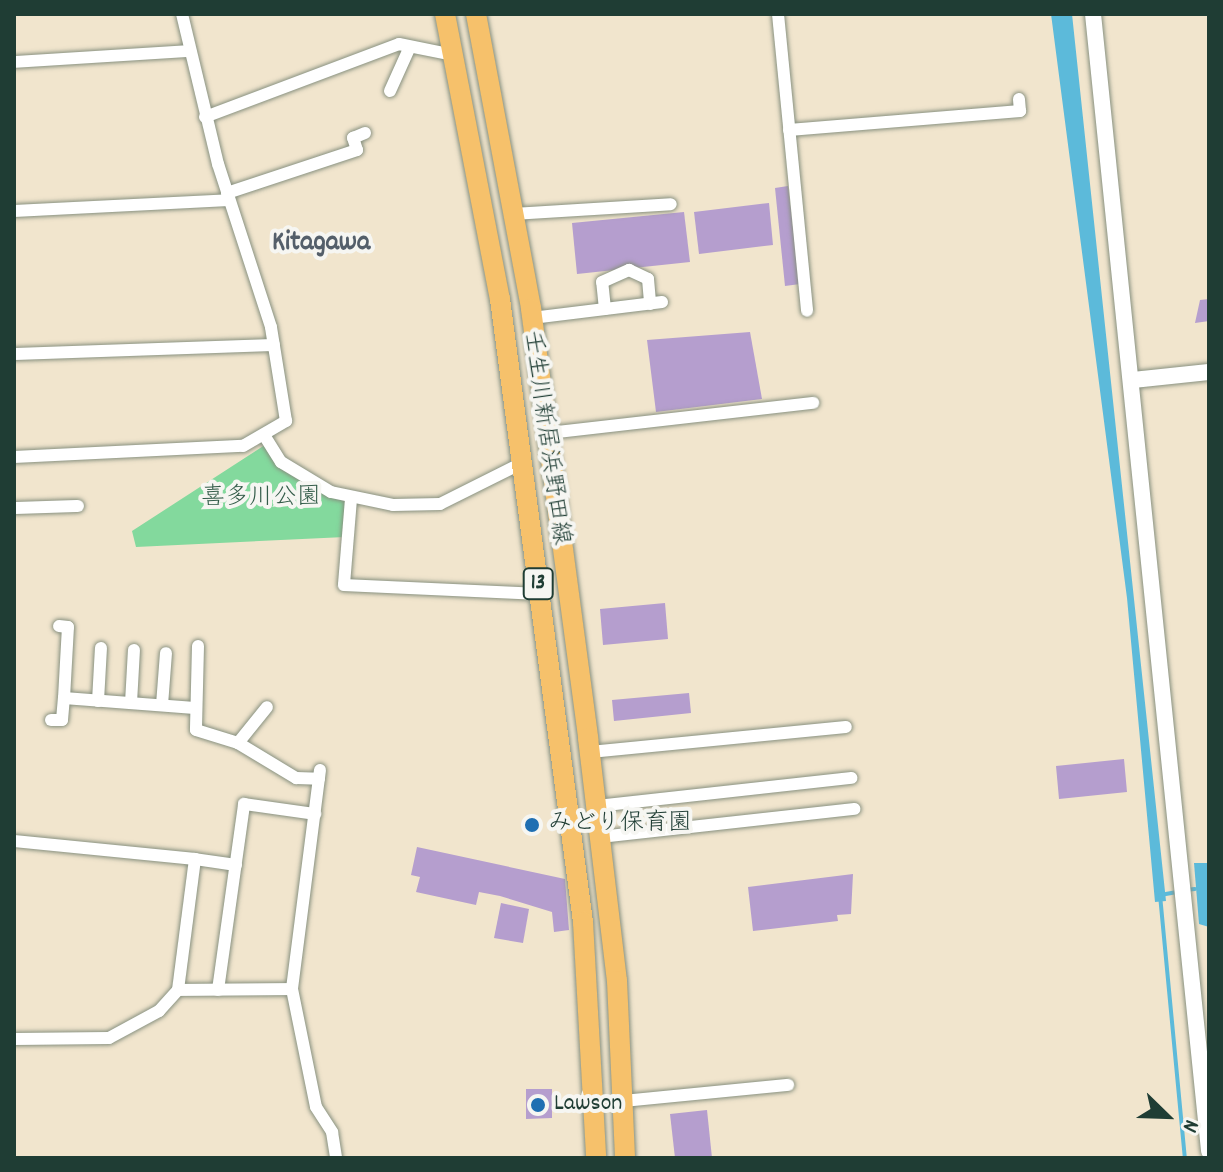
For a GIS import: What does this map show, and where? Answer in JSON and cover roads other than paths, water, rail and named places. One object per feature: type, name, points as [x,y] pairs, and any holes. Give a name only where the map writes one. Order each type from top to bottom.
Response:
[{"type":"main road","name":"壬生川新居浜野田線","points":[[445,14],[522,463],[540,594],[583,922],[596,1158]]},
{"type":"main road","name":"壬生川新居浜野田線","points":[[476,14],[532,318],[590,752],[624,1101],[625,1158]]},
{"type":"street","points":[[14,457],[243,446],[281,427],[288,413],[274,345],[205,117],[182,14]]},
{"type":"street","points":[[778,14],[807,311]]},
{"type":"street","points":[[1093,14],[1133,380],[1209,1151]]},
{"type":"street","points":[[205,117],[399,44],[409,49],[453,55]]},
{"type":"street","points":[[390,91],[409,49]]},
{"type":"street","points":[[14,62],[189,51]]},
{"type":"street","points":[[789,130],[1020,111],[1019,99]]},
{"type":"street","points":[[14,211],[228,196],[357,150],[353,138],[365,133]]},
{"type":"street","points":[[514,214],[671,204]]},
{"type":"street","points":[[532,318],[656,303],[648,279],[629,270],[602,282],[605,309]]},
{"type":"street","points":[[14,354],[274,345]]},
{"type":"street","points":[[1133,380],[1209,372]]},
{"type":"street","points":[[548,433],[813,403]]},
{"type":"street","points":[[264,435],[281,462],[351,499],[440,504],[522,463]]},
{"type":"street","points":[[351,499],[344,585],[540,594]]},
{"type":"street","points":[[14,508],[78,506]]},
{"type":"street","points":[[51,720],[62,720],[64,698],[68,627],[59,626]]},
{"type":"street","points":[[198,646],[195,708],[202,736],[238,743],[296,778],[320,774],[292,989],[316,1107],[332,1132],[336,1158]]},
{"type":"street","points":[[98,701],[101,648]]},
{"type":"street","points":[[131,703],[134,650]]},
{"type":"street","points":[[162,705],[166,653]]},
{"type":"street","points":[[64,698],[195,708]]},
{"type":"street","points":[[238,743],[267,707]]},
{"type":"street","points":[[590,752],[846,727]]},
{"type":"street","points":[[597,806],[851,778]]},
{"type":"street","points":[[218,990],[244,804],[315,814]]},
{"type":"street","points":[[600,837],[854,809]]},
{"type":"street","points":[[14,841],[236,865]]},
{"type":"street","points":[[14,1039],[109,1038],[159,1011],[178,990],[195,859]]},
{"type":"street","points":[[178,990],[292,989]]},
{"type":"street","points":[[624,1101],[788,1085]]},
{"type":"water","points":[[1051,14],[1072,14],[1166,901],[1155,902],[1127,598]]},
{"type":"water","points":[[1194,863],[1209,863],[1209,927],[1199,924]]},
{"type":"waterway","points":[[1185,890],[1195,889]]},
{"type":"waterway","points":[[1177,892],[1160,895],[1185,1158]]},
{"type":"place","name":"みどり保育園","points":[[532,825]]},
{"type":"place","name":"Lawson","points":[[538,1105]]},
{"type":"district","name":"Kitagawa","points":[[321,244]]},
{"type":"park label","name":"喜多川公園","points":[[261,499]]}]
